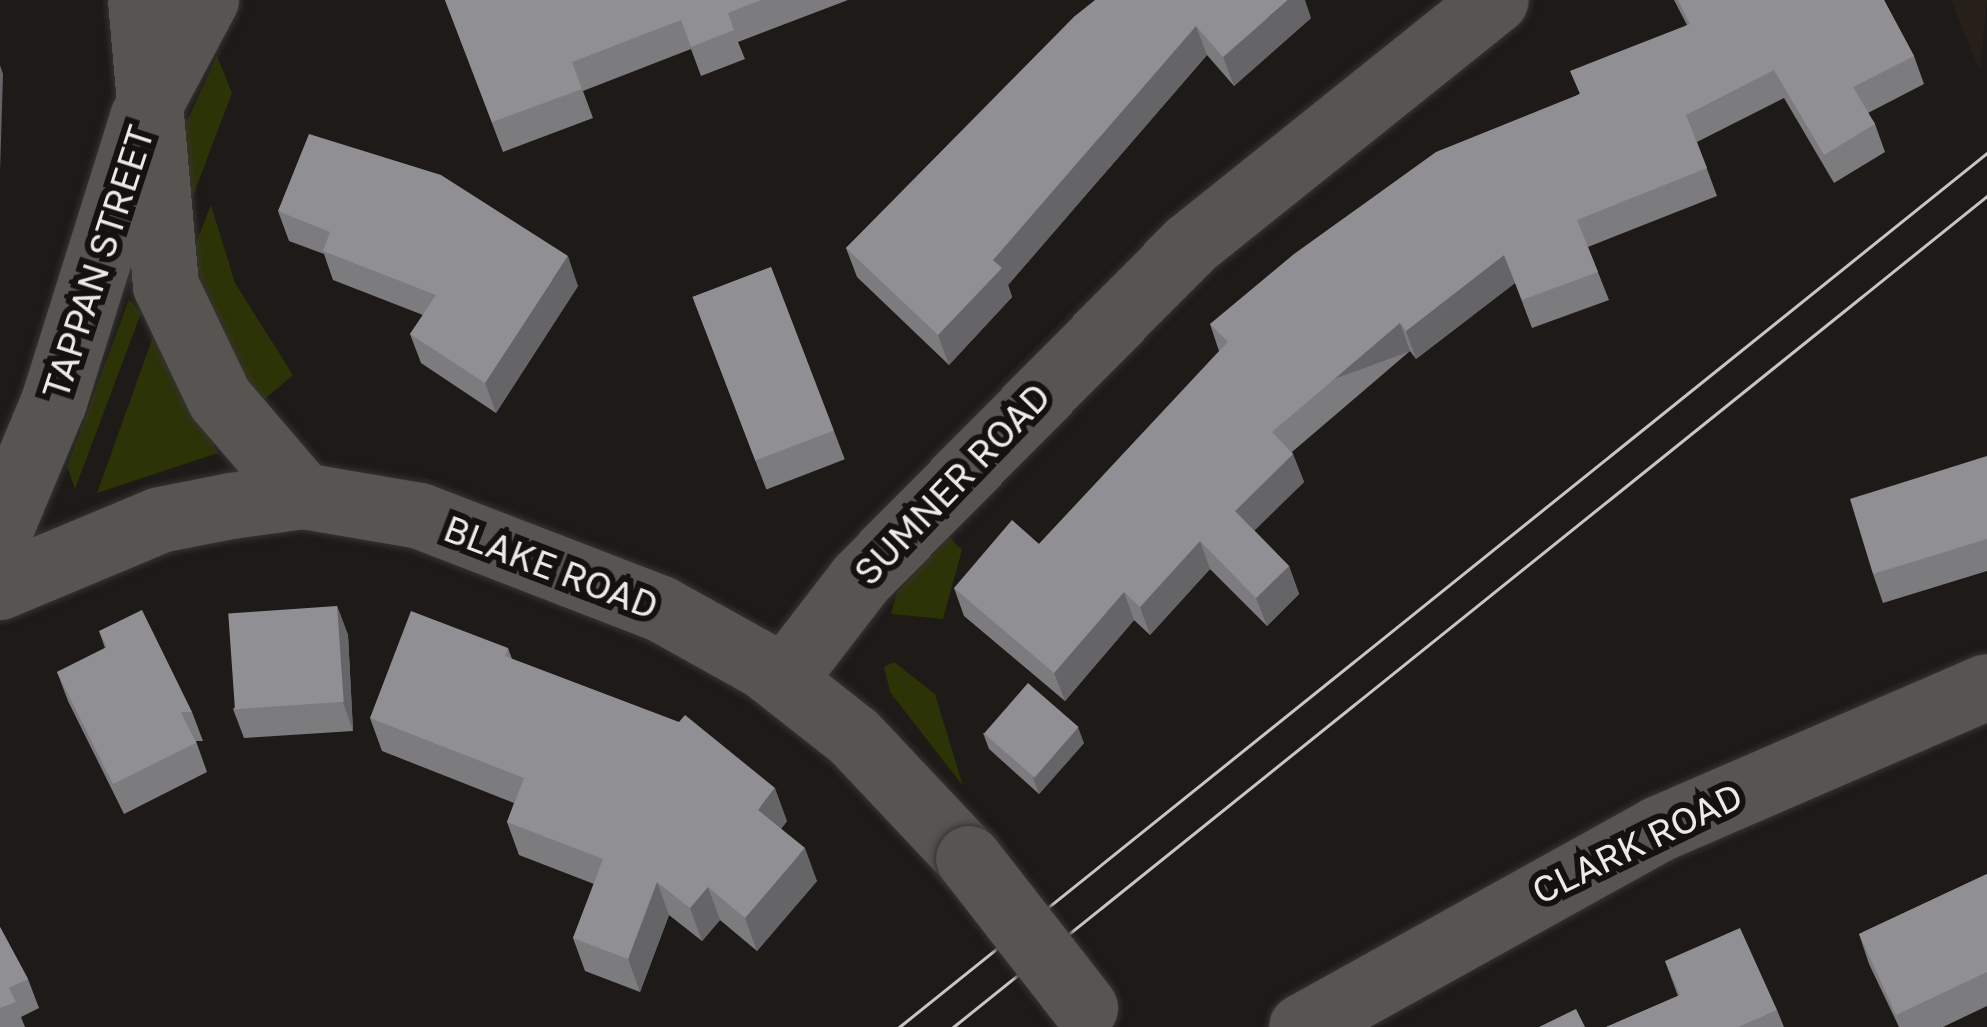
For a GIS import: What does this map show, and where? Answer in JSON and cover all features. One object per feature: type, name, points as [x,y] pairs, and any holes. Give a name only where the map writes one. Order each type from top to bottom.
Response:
[{"type":"street","points":[[141,0],[143,118],[166,286],[188,346],[303,496]]},
{"type":"street","name":"TAPPAN STREET","points":[[0,530],[54,402],[143,118],[206,0]]},
{"type":"street","name":"SUMNER ROAD","points":[[784,680],[861,579],[1189,246],[1496,0]]},
{"type":"street","name":"BLAKE ROAD","points":[[0,587],[160,520],[303,496],[469,533],[692,623],[784,680]]},
{"type":"street","points":[[784,680],[969,859],[1092,1018]]},
{"type":"street","name":"CLARK ROAD","points":[[1302,1027],[1659,829],[1987,687]]},
{"type":"shaded area","points":[[1951,0],[1987,0],[1980,71]]},
{"type":"green space","points":[[217,56],[232,93],[182,225],[186,123]]},
{"type":"green space","points":[[211,205],[235,283],[293,375],[259,404],[190,258]]},
{"type":"green space","points":[[129,299],[141,313],[75,489],[67,467]]},
{"type":"green space","points":[[154,334],[218,453],[97,493]]},
{"type":"green space","points":[[949,537],[962,550],[943,619],[891,614],[897,592]]},
{"type":"green space","points":[[894,662],[935,694],[963,786],[890,692],[884,667]]},
{"type":"building","points":[[445,0],[761,0],[728,13],[734,30],[691,47],[681,20],[572,62],[582,89],[492,122]]},
{"type":"building","points":[[1095,0],[1288,0],[1223,57],[1196,26],[993,260],[1002,268],[938,335],[846,248]]},
{"type":"building","points":[[1678,0],[1884,0],[1914,56],[1853,87],[1875,124],[1824,155],[1774,70],[1686,115],[1707,168],[1577,220],[1598,272],[1522,300],[1504,255],[1406,331],[1400,323],[1272,432],[1293,454],[1235,511],[1289,566],[1256,598],[1200,541],[1140,607],[1124,592],[1054,673],[954,588],[1012,520],[1039,544],[1228,342],[1210,324],[1294,254],[1436,152],[1580,94],[1570,71],[1690,24]]},
{"type":"building","points":[[309,134],[441,175],[568,256],[485,383],[410,334],[436,295],[323,251],[330,232],[278,211]]},
{"type":"building","points":[[771,267],[834,430],[755,460],[693,297]]},
{"type":"building","points":[[1987,456],[1987,539],[1873,574],[1850,499]]},
{"type":"building","points":[[337,606],[344,702],[235,709],[228,614]]},
{"type":"building","points":[[142,610],[192,712],[181,712],[196,743],[113,784],[57,672],[107,647],[99,631]]},
{"type":"building","points":[[411,611],[508,648],[505,656],[679,722],[685,715],[775,788],[758,810],[805,848],[745,918],[708,887],[690,908],[657,882],[628,959],[573,938],[603,859],[507,822],[524,778],[370,718]]},
{"type":"building","points":[[1028,683],[1079,727],[1035,778],[984,734]]},
{"type":"building","points":[[1987,874],[1987,972],[1896,1015],[1859,934]]},
{"type":"building","points":[[0,927],[28,979],[9,988],[16,1002],[0,1008]]},
{"type":"building","points":[[1740,928],[1777,1010],[1738,1027],[1606,1027],[1680,995],[1665,961]]},
{"type":"building","points":[[1576,1009],[1585,1027],[1539,1027]]},
{"type":"tram line","points":[[899,1027],[1987,153]]},
{"type":"tram line","points":[[953,1027],[1987,196]]}]
